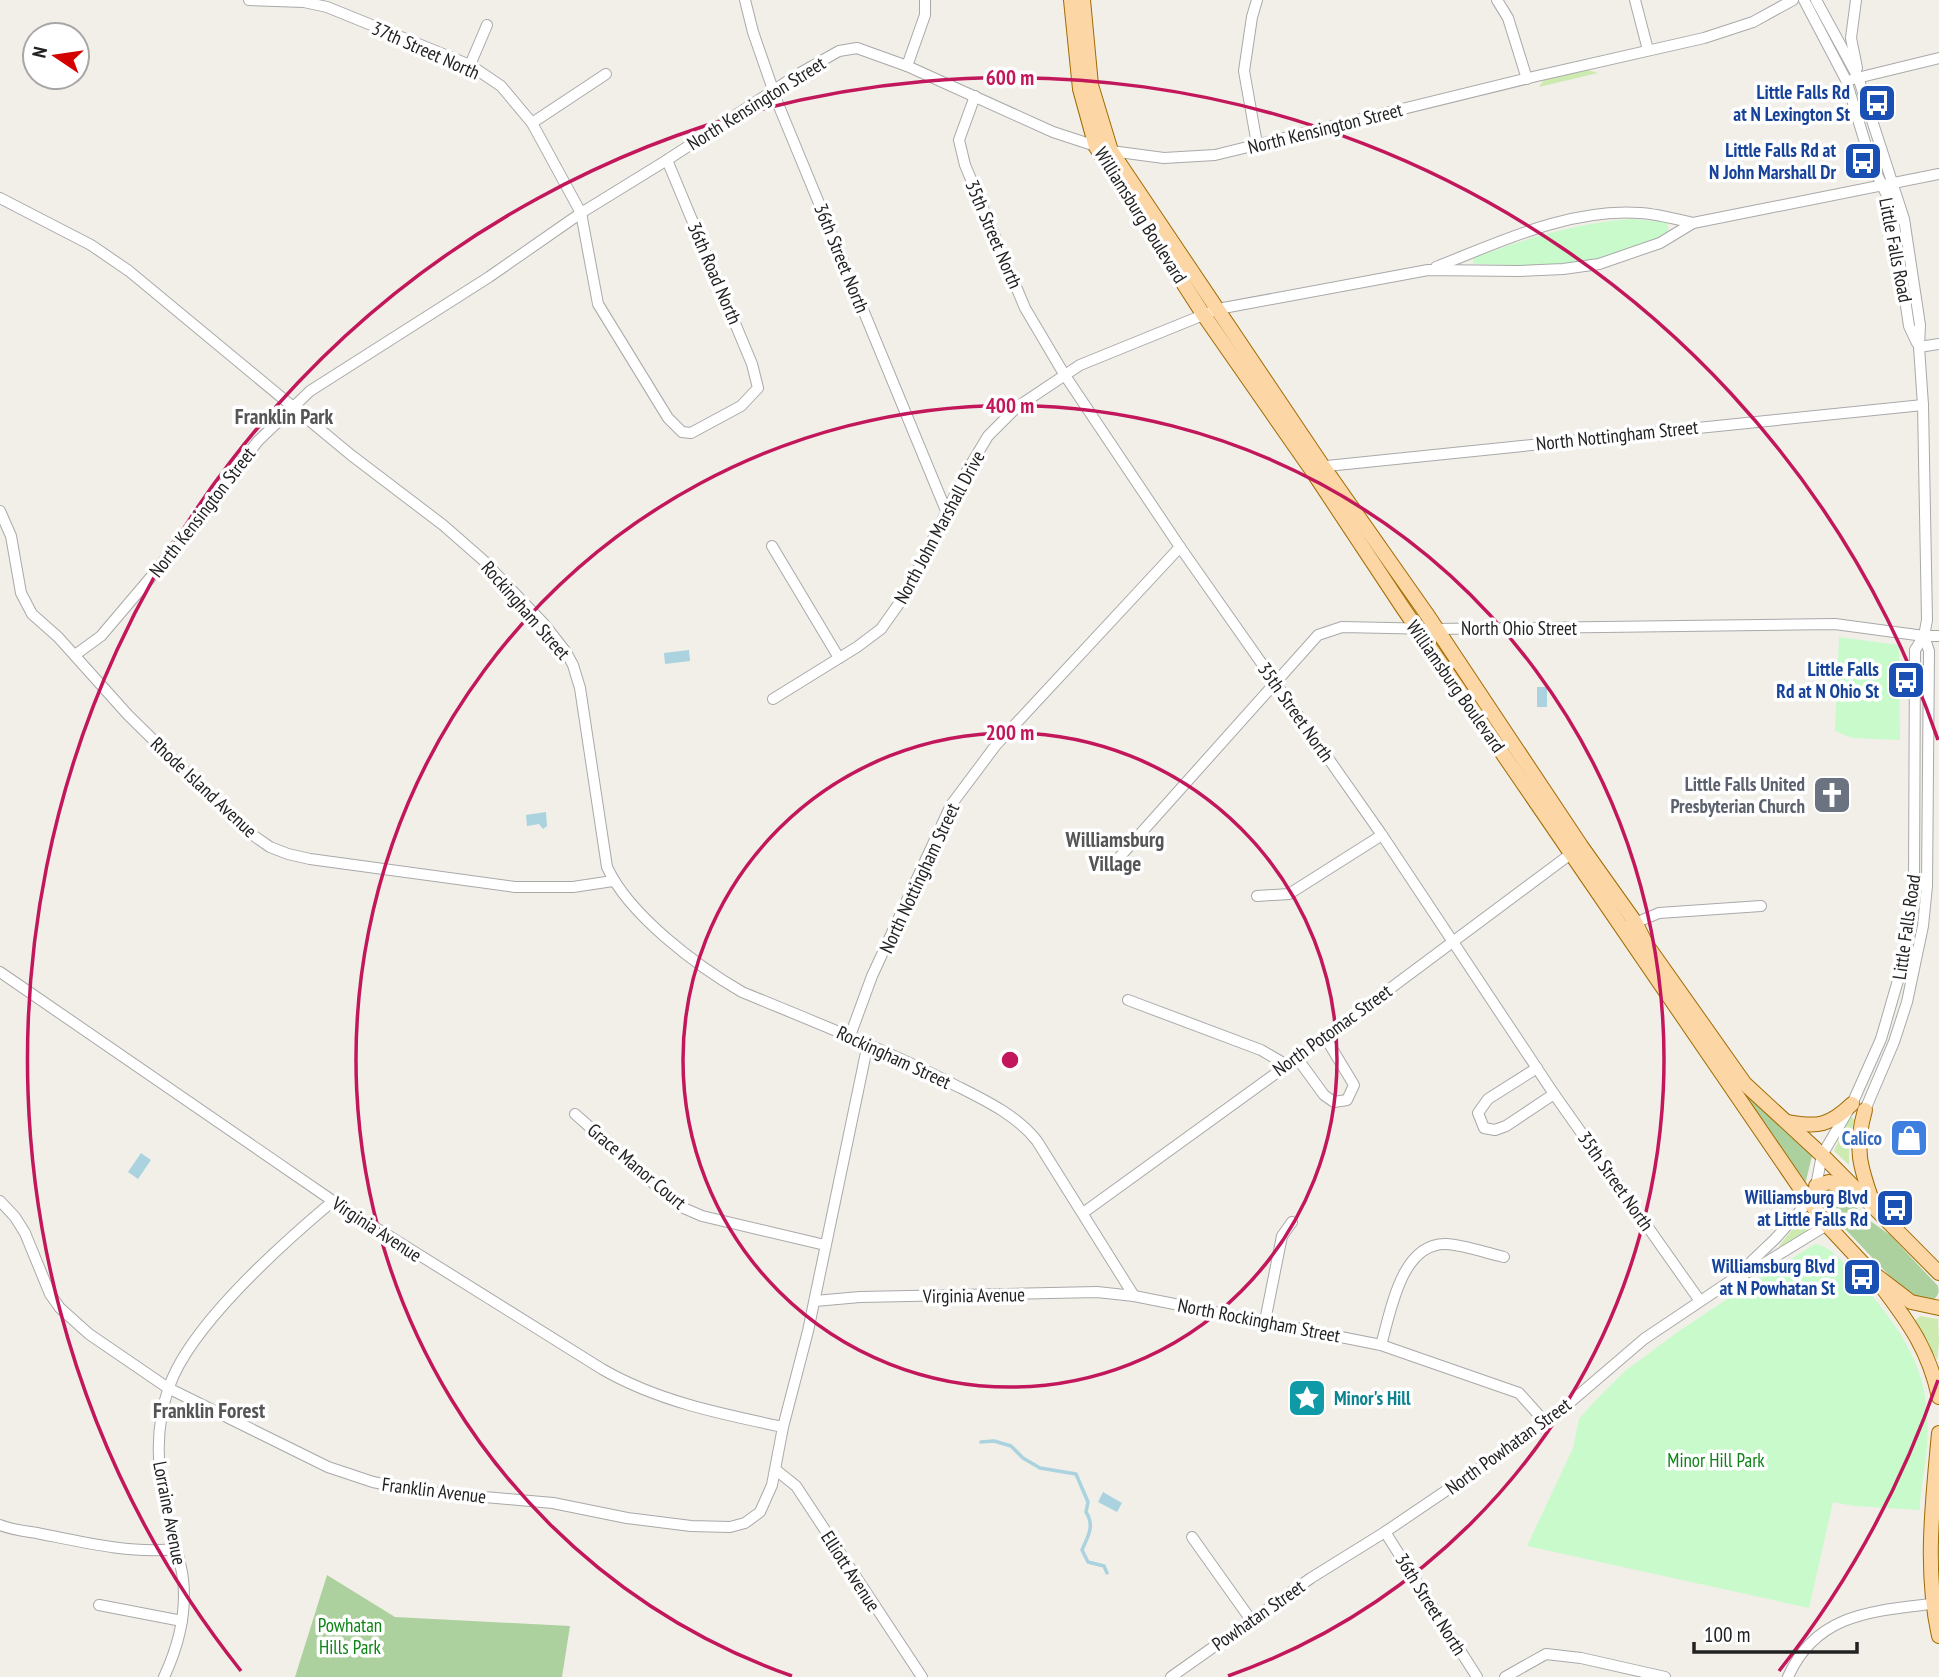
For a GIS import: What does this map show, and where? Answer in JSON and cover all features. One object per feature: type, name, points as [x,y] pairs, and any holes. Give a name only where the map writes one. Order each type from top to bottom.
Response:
[{"type":"main road","name":"Williamsburg Boulevard","points":[[1070,0],[1080,89],[1096,147],[1317,467],[1436,629],[1576,850]]},
{"type":"main road","name":"Williamsburg Boulevard","points":[[1083,0],[1091,85],[1111,151],[1210,312]]},
{"type":"main road","name":"Williamsburg Boulevard","points":[[1317,467],[1417,628],[1629,926],[1809,1201],[1827,1225],[1869,1270],[1911,1302],[1939,1308]]},
{"type":"main road","name":"Williamsburg Boulevard","points":[[1629,926],[1646,944],[1745,1084],[1822,1155],[1938,1270]]},
{"type":"main road","points":[[1784,1121],[1804,1125],[1828,1123],[1859,1107],[1860,1167],[1875,1208]]},
{"type":"main road","points":[[1816,1186],[1829,1182],[1858,1191]]},
{"type":"main road","points":[[1869,1270],[1908,1322],[1926,1353],[1939,1397]]},
{"type":"main road","points":[[1939,1433],[1930,1529],[1939,1636]]},
{"type":"street","name":"37th Street North","points":[[249,0],[304,2],[327,7],[470,65],[501,86],[532,123],[581,213],[598,304],[668,418],[682,432]]},
{"type":"street","name":"36th Street North","points":[[745,0],[773,90],[947,513]]},
{"type":"street","points":[[908,66],[925,15],[925,0]]},
{"type":"street","points":[[1257,0],[1244,71],[1258,144]]},
{"type":"street","points":[[1497,0],[1508,18],[1527,79]]},
{"type":"street","points":[[1635,0],[1648,50]]},
{"type":"street","name":"North Kensington Street","points":[[75,655],[101,636],[258,441],[310,391],[489,277],[581,213],[839,51],[857,48],[908,66],[1053,132],[1096,147],[1164,158],[1215,155],[1704,38],[1753,22],[1793,0]]},
{"type":"street","name":"Little Falls Road","points":[[1804,0],[1846,80],[1871,162],[1889,185]]},
{"type":"street","name":"Little Falls Road","points":[[1809,1201],[1816,1186],[1822,1155],[1859,1107],[1894,999],[1910,924],[1914,885],[1915,650],[1924,636],[1927,620],[1923,405],[1919,347],[1909,326],[1889,185],[1858,77],[1816,0]]},
{"type":"street","points":[[1856,0],[1851,38],[1858,77]]},
{"type":"street","points":[[470,65],[487,25]]},
{"type":"street","points":[[1846,80],[1939,58]]},
{"type":"street","points":[[532,123],[606,74]]},
{"type":"street","name":"35th Street North","points":[[975,96],[959,140],[965,165],[1026,308],[1064,374],[1180,547],[1382,835],[1554,1094],[1700,1301]]},
{"type":"street","name":"36th Road North","points":[[667,160],[752,364],[758,388],[741,406],[721,418],[691,433],[682,432]]},
{"type":"street","name":"North John Marshall Drive","points":[[1428,270],[1519,271],[1599,264],[1660,243],[1693,223],[1939,174]]},
{"type":"street","name":"Rockingham Street","points":[[0,198],[91,244],[129,271],[351,455],[462,540],[544,624],[573,665],[580,688],[607,867],[613,881],[636,909],[693,960],[742,992],[868,1043],[1020,1122],[1037,1141],[1083,1213]]},
{"type":"street","name":"North John Marshall Drive","points":[[773,699],[881,629],[905,595],[967,471],[988,436],[1017,407],[1080,365],[1210,312],[1428,270],[1549,224],[1591,216],[1639,213],[1693,223]]},
{"type":"street","points":[[1919,347],[1939,344]]},
{"type":"street","name":"North Nottingham Street","points":[[1317,467],[1923,405]]},
{"type":"street","name":"Rhode Island Avenue","points":[[0,511],[11,536],[18,581],[26,605],[36,618],[75,655],[128,715],[207,794],[244,829],[270,847],[310,859],[491,885],[543,888],[613,881]]},
{"type":"street","points":[[772,546],[839,658]]},
{"type":"street","name":"North Nottingham Street","points":[[850,1036],[872,976],[951,805],[996,745],[1180,547]]},
{"type":"street","name":"North Ohio Street","points":[[1116,860],[1318,635],[1342,627],[1436,629],[1835,624],[1939,636]]},
{"type":"street","points":[[1257,897],[1289,894],[1382,835]]},
{"type":"street","name":"North Potomac Street","points":[[1083,1213],[1576,850]]},
{"type":"street","points":[[1629,926],[1659,913],[1761,906]]},
{"type":"street","name":"Virginia Avenue","points":[[0,972],[333,1201],[622,1381],[699,1408],[783,1427]]},
{"type":"street","points":[[1128,1000],[1261,1050],[1285,1065]]},
{"type":"street","points":[[1297,1058],[1324,1094],[1334,1102],[1347,1100],[1354,1085],[1325,1037]]},
{"type":"street","points":[[776,1470],[783,1427],[815,1301],[868,1043]]},
{"type":"street","points":[[1537,1068],[1488,1099],[1478,1113],[1483,1128],[1494,1130],[1506,1126],[1554,1094]]},
{"type":"street","name":"Grace Manor Court","points":[[575,1114],[679,1206],[702,1216],[825,1245]]},
{"type":"street","name":"Franklin Avenue","points":[[0,1201],[25,1233],[43,1282],[60,1308],[116,1354],[168,1388],[328,1467],[373,1482],[418,1491],[553,1503],[627,1518],[719,1528],[745,1523],[760,1512],[776,1470]]},
{"type":"street","name":"Lorraine Avenue","points":[[164,1677],[182,1621],[184,1604],[183,1578],[166,1510],[158,1462],[160,1421],[168,1388],[178,1366],[214,1317],[302,1227],[333,1201]]},
{"type":"street","name":"North Powhatan Street","points":[[1311,1578],[1385,1532],[1546,1423],[1636,1345],[1732,1280],[1809,1201]]},
{"type":"street","points":[[1083,1213],[1134,1296]]},
{"type":"street","points":[[1265,1321],[1282,1236],[1292,1223]]},
{"type":"street","name":"North Powhatan Street","points":[[1732,1280],[1742,1277],[1827,1225]]},
{"type":"street","points":[[1381,1345],[1395,1294],[1410,1262],[1427,1247],[1447,1244],[1504,1257]]},
{"type":"street","name":"Virginia Avenue","points":[[815,1301],[860,1297],[1097,1292],[1134,1296]]},
{"type":"street","name":"North Rockingham Street","points":[[1134,1296],[1381,1345],[1519,1394],[1546,1423]]},
{"type":"street","name":"Elliott Avenue","points":[[776,1470],[796,1486],[922,1677]]},
{"type":"street","points":[[0,1525],[12,1530],[81,1542],[156,1551],[176,1549]]},
{"type":"street","name":"36th Street North","points":[[1385,1532],[1477,1677]]},
{"type":"street","points":[[1192,1537],[1251,1620]]},
{"type":"street","name":"Powhatan Street","points":[[1171,1677],[1311,1578]]},
{"type":"street","points":[[1788,1677],[1797,1659],[1813,1641],[1839,1622],[1863,1613],[1936,1603]]},
{"type":"street","points":[[99,1605],[182,1621]]},
{"type":"street","points":[[1505,1677],[1546,1654],[1581,1658],[1665,1677]]},
{"type":"green space","points":[[1588,70],[1598,73],[1539,87],[1544,80]]},
{"type":"green space","points":[[1631,219],[1667,222],[1669,233],[1616,254],[1582,262],[1535,265],[1473,264],[1473,258],[1531,238],[1590,224]]},
{"type":"green space","points":[[1839,637],[1899,645],[1900,740],[1852,738],[1835,731]]},
{"type":"green space","points":[[1719,1059],[1755,1103],[1812,1156],[1805,1185]]},
{"type":"green space","points":[[1849,1118],[1854,1120],[1849,1143],[1849,1165],[1834,1151]]},
{"type":"green space","points":[[1823,1188],[1838,1190],[1869,1220],[1890,1235],[1938,1286],[1938,1293],[1933,1300],[1918,1298],[1902,1289],[1829,1212]]},
{"type":"green space","points":[[1801,1219],[1809,1226],[1808,1230],[1780,1248],[1779,1246]]},
{"type":"green space","name":"Minor Hill Park","points":[[1815,1244],[1836,1255],[1879,1304],[1904,1340],[1921,1377],[1927,1420],[1920,1510],[1833,1502],[1809,1608],[1527,1546],[1573,1448],[1579,1419],[1594,1402],[1625,1371],[1679,1331]]},
{"type":"green space","points":[[1920,1316],[1938,1319],[1937,1360],[1915,1321]]},
{"type":"green space","name":"Powhatan Hills Park","points":[[327,1575],[395,1617],[570,1626],[562,1677],[295,1677]]},
{"type":"water","points":[[689,650],[690,661],[665,664],[664,653]]},
{"type":"water","points":[[1537,687],[1547,687],[1547,707],[1537,707]]},
{"type":"water","points":[[546,812],[547,826],[543,829],[539,824],[527,826],[526,815]]},
{"type":"water","points":[[141,1153],[151,1160],[138,1179],[128,1172]]},
{"type":"water","points":[[1103,1492],[1122,1503],[1117,1512],[1098,1502]]},
{"type":"waterway","points":[[981,1442],[994,1441],[1011,1446],[1023,1458],[1040,1468],[1076,1474],[1088,1502],[1086,1512],[1090,1522],[1090,1531],[1082,1550],[1088,1562],[1104,1566],[1107,1573]]},
{"type":"place","name":"Little Falls Rd at N Lexington St","points":[[1877,103]]},
{"type":"place","name":"Little Falls Rd at N John Marshall Dr","points":[[1863,161]]},
{"type":"place","name":"Little Falls Rd at N Ohio St","points":[[1906,680]]},
{"type":"place","name":"Little Falls United Presbyterian Church","points":[[1832,795]]},
{"type":"place","name":"Calico","points":[[1909,1138]]},
{"type":"place","name":"Williamsburg Blvd at Little Falls Rd","points":[[1895,1208]]},
{"type":"place","name":"Williamsburg Blvd at N Powhatan St","points":[[1862,1277]]},
{"type":"place","name":"Minor's Hill","points":[[1307,1398]]},
{"type":"district","name":"Franklin Park","points":[[284,416]]},
{"type":"district","name":"Williamsburg Village","points":[[1115,851]]},
{"type":"district","name":"Franklin Forest","points":[[209,1410]]}]
